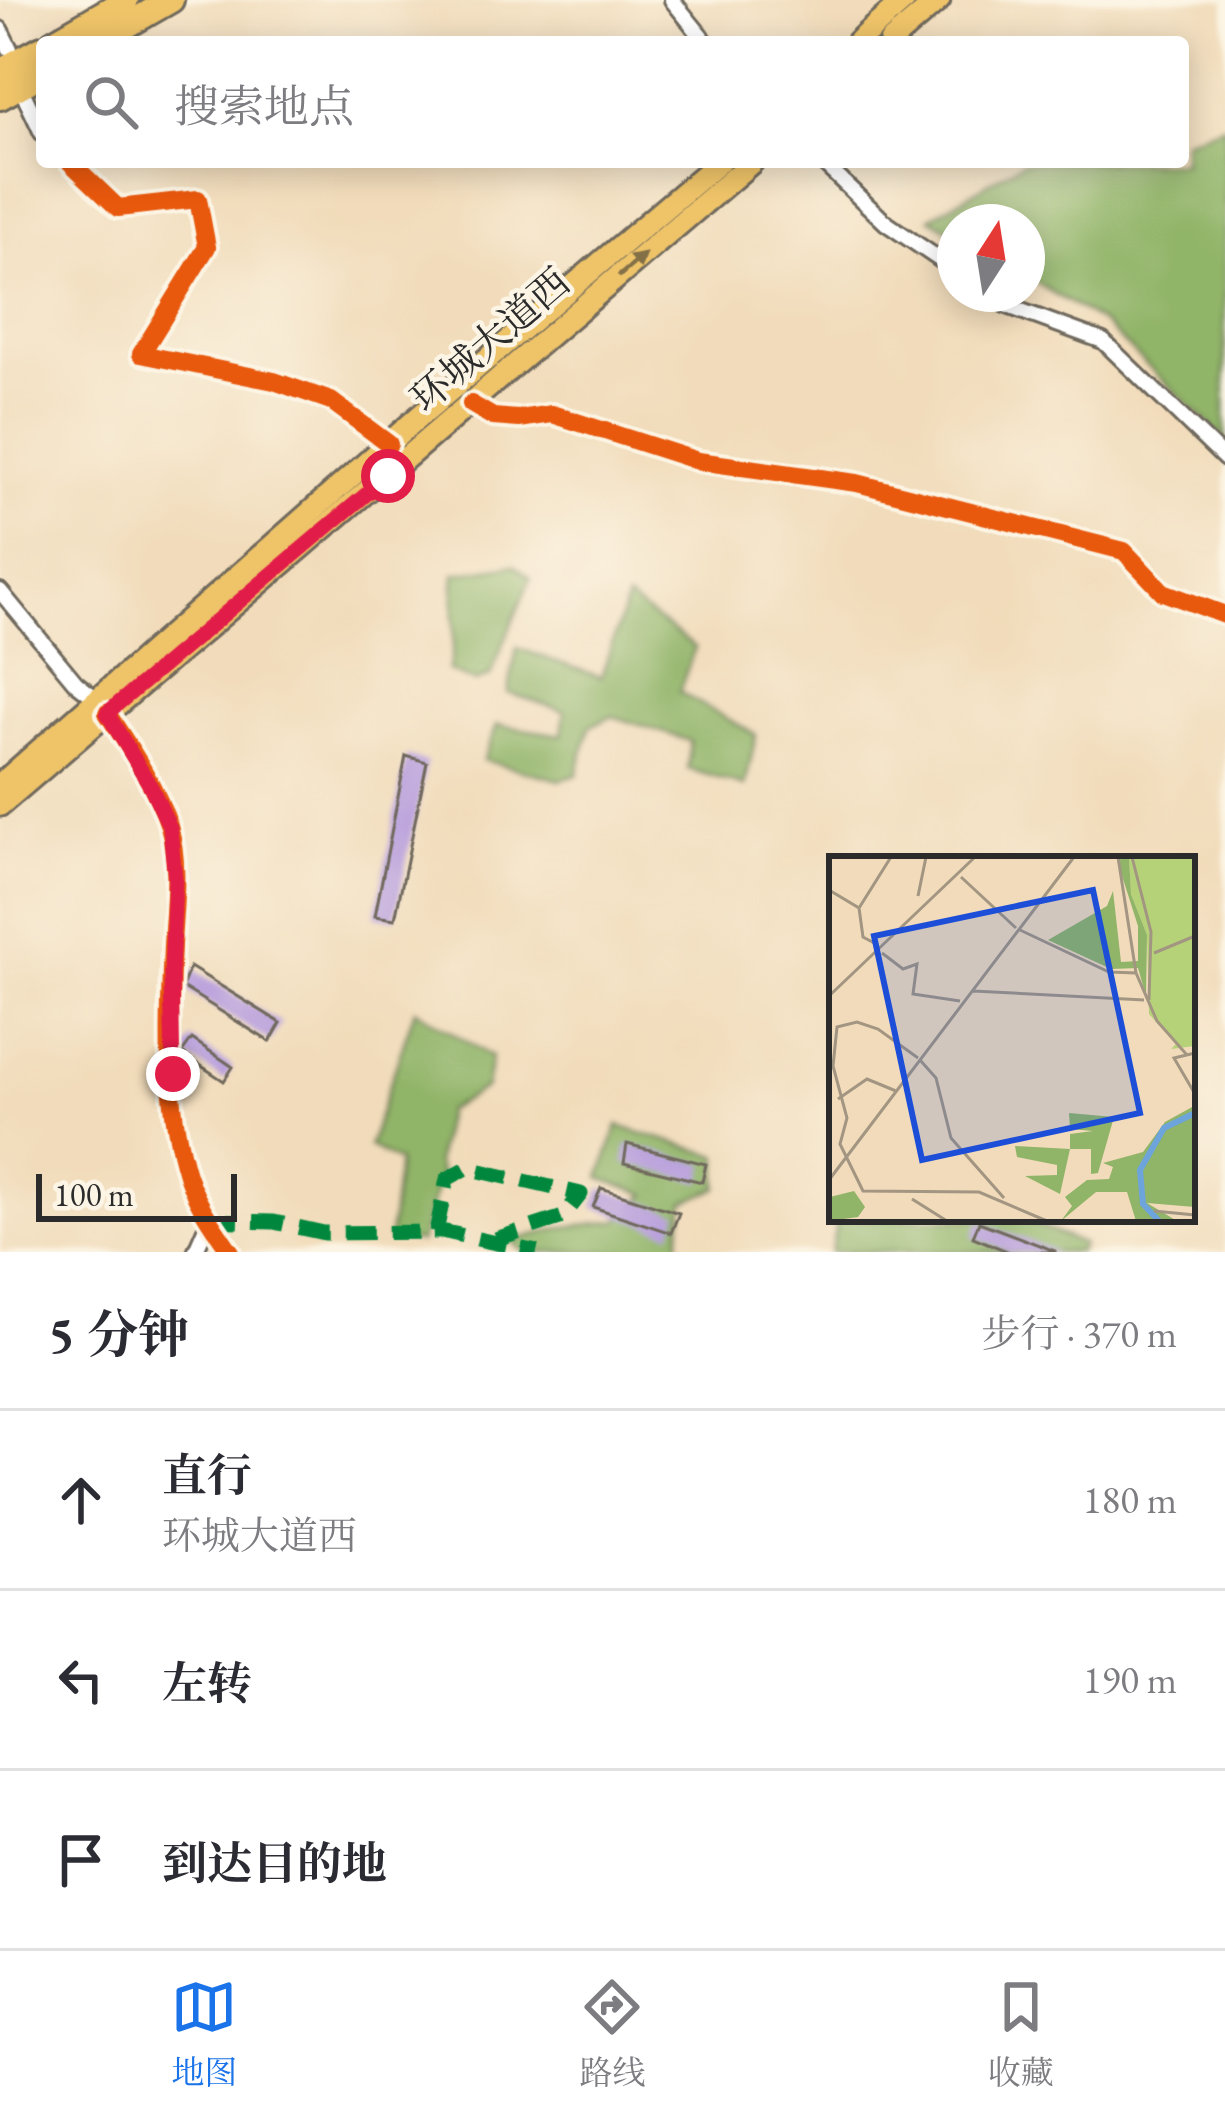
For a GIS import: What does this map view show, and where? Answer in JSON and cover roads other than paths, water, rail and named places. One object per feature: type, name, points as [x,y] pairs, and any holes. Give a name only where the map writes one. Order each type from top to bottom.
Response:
[{"type":"highway","points":[[63,36],[126,0]]},
{"type":"highway","points":[[108,36],[171,0]]},
{"type":"highway","points":[[5,60],[36,50]]},
{"type":"main road","points":[[864,36],[905,0]]},
{"type":"main road","points":[[897,36],[939,0]]},
{"type":"main road","name":"环城大道西","points":[[0,805],[389,443],[711,168]]},
{"type":"main road","name":"环城大道西","points":[[0,785],[103,707],[471,404],[745,168]]},
{"type":"street","points":[[672,0],[701,36]]},
{"type":"street","points":[[0,28],[5,60]]},
{"type":"street","points":[[13,97],[36,126]]},
{"type":"street","points":[[76,168],[118,208],[198,199],[207,248],[141,354],[274,381],[331,401],[389,443]]},
{"type":"street","points":[[828,168],[886,223],[937,258]]},
{"type":"street","points":[[1024,312],[1103,341],[1225,459]]},
{"type":"street","points":[[471,404],[493,417],[552,414],[698,461],[857,483],[1124,551],[1163,592],[1225,615]]},
{"type":"street","points":[[0,591],[76,683],[103,707],[170,828],[175,878],[171,974],[176,1127],[184,1168],[231,1252]]},
{"type":"street","points":[[195,1252],[209,1220]]}]
